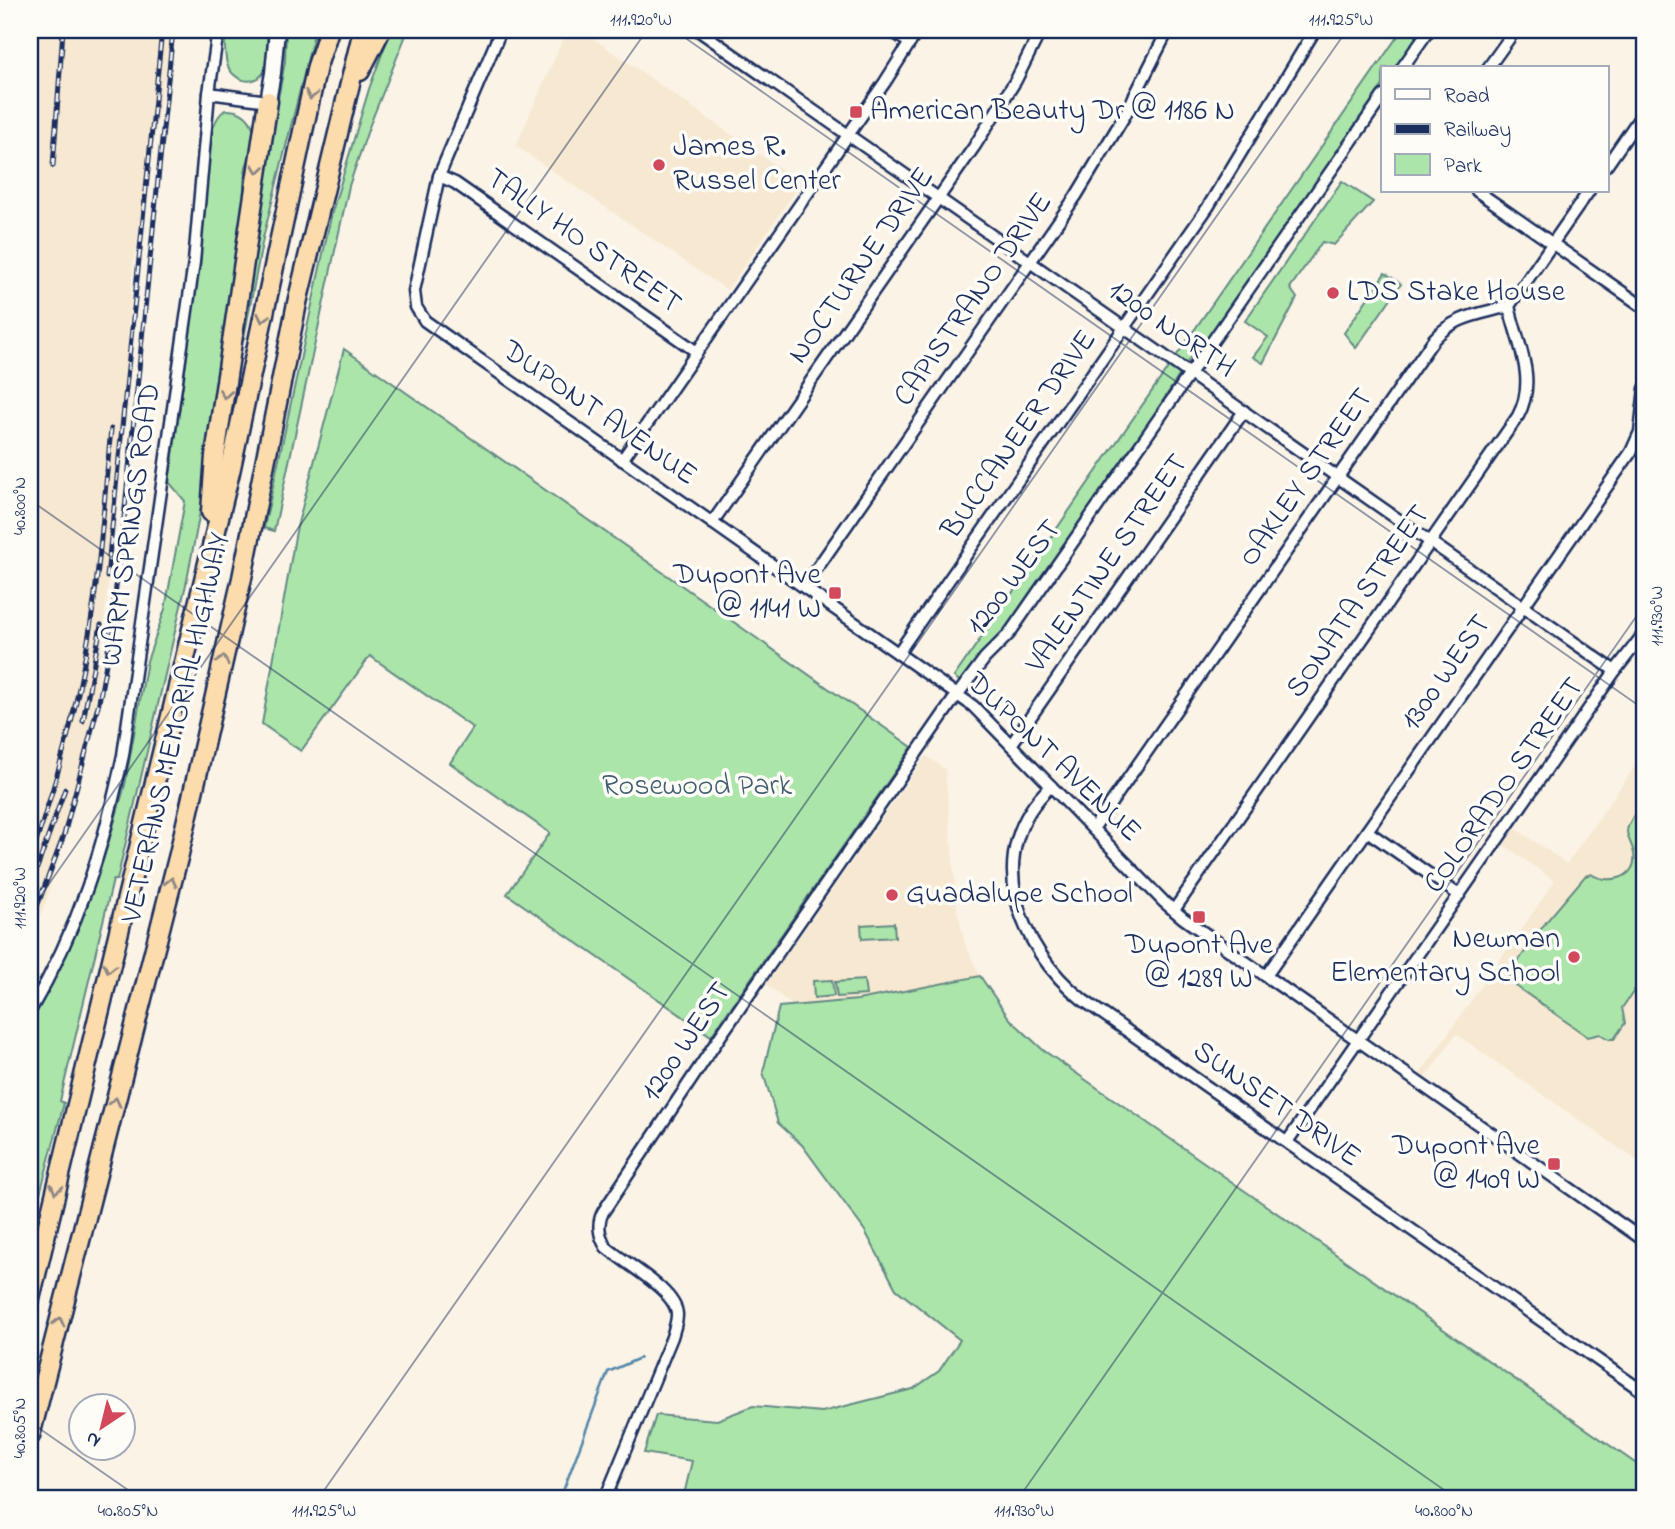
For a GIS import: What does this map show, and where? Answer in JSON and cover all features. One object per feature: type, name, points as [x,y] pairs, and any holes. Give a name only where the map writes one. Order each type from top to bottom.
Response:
[{"type":"highway","name":"VETERANS MEMORIAL HIGHWAY","points":[[30,1299],[230,472],[317,66],[329,30]]},
{"type":"highway","name":"VETERANS MEMORIAL HIGHWAY","points":[[30,1436],[179,853],[242,578],[297,303],[363,30]]},
{"type":"highway","points":[[345,99],[381,30]]},
{"type":"highway","points":[[209,554],[215,456],[268,101]]},
{"type":"main road","points":[[268,101],[277,30]]},
{"type":"street","name":"WARM SPRINGS ROAD","points":[[30,1011],[58,958],[89,887],[110,817],[123,755],[194,262],[209,93],[218,30]]},
{"type":"street","points":[[439,176],[502,30]]},
{"type":"street","name":"1200 NORTH","points":[[698,30],[1615,671]]},
{"type":"street","points":[[890,30],[910,43]]},
{"type":"street","points":[[622,460],[849,135],[918,30]]},
{"type":"street","name":"NOCTURNE DRIVE","points":[[712,523],[996,113],[1041,30]]},
{"type":"street","name":"CAPISTRANO DRIVE","points":[[804,587],[1031,262],[1105,151],[1168,30]]},
{"type":"street","name":"BUCCANEER DRIVE","points":[[898,653],[1215,197],[1315,30]]},
{"type":"street","points":[[1403,66],[1429,30]]},
{"type":"street","points":[[1489,66],[1515,30]]},
{"type":"street","points":[[209,93],[268,101]]},
{"type":"street","name":"1200 WEST","points":[[605,1499],[678,1315],[675,1303],[666,1293],[606,1247],[600,1231],[603,1212],[721,1035],[958,695],[985,658],[1009,635],[1381,99]]},
{"type":"street","points":[[1608,164],[1645,110]]},
{"type":"street","name":"DUPONT AVENUE","points":[[439,176],[414,291],[416,307],[421,317],[433,328],[973,706],[1174,910],[1645,1241]]},
{"type":"street","name":"TALLY HO STREET","points":[[439,176],[455,183],[697,352]]},
{"type":"street","points":[[1478,192],[1645,308]]},
{"type":"street","points":[[1509,306],[1588,192]]},
{"type":"street","name":"OAKLEY STREET","points":[[1093,829],[1440,332],[1461,318],[1509,306]]},
{"type":"street","name":"SONATA STREET","points":[[1174,910],[1518,416],[1525,403],[1527,373],[1509,306]]},
{"type":"street","name":"1300 WEST","points":[[1266,976],[1630,452],[1640,432],[1645,388]]},
{"type":"street","name":"VALENTINE STREET","points":[[1011,746],[1244,411]]},
{"type":"street","name":"COLORADO STREET","points":[[1287,1142],[1615,671],[1645,632]]},
{"type":"street","name":"SUNSET DRIVE","points":[[1051,786],[1027,816],[1017,840],[1013,862],[1017,904],[1027,932],[1041,959],[1060,981],[1083,1000],[1645,1393]]},
{"type":"street","points":[[1367,831],[1459,895]]},
{"type":"shaded area","points":[[30,30],[172,30],[133,264],[113,532],[94,727],[46,902],[30,936]]},
{"type":"shaded area","name":"James R. Russel Center","points":[[567,30],[581,30],[801,183],[727,290],[516,146]]},
{"type":"shaded area","name":"Newman Elementary School","points":[[1645,752],[1645,1166],[1456,1034],[1425,1078],[1420,1074],[1555,881],[1504,845],[1515,828],[1567,864]]},
{"type":"shaded area","name":"Guadalupe School","points":[[926,756],[945,769],[957,910],[965,944],[980,976],[858,1000],[792,1005],[766,984]]},
{"type":"green space","points":[[225,30],[267,30],[269,56],[266,69],[257,79],[239,79],[230,70],[225,55]]},
{"type":"green space","points":[[286,30],[315,30],[263,238],[244,338],[238,336],[259,199],[285,62]]},
{"type":"green space","points":[[391,30],[408,30],[369,127],[349,186],[274,531],[264,528],[332,212],[369,89]]},
{"type":"green space","points":[[1402,30],[1421,30],[1396,66],[1381,66],[1381,88],[1207,339],[1190,358],[1156,412],[1000,638],[985,650],[961,682],[954,677]]},
{"type":"green space","points":[[225,110],[246,117],[251,122],[255,136],[245,172],[244,207],[203,496],[187,580],[117,880],[113,880],[60,1101],[64,1103],[37,1205],[30,1204],[30,1025],[68,951],[109,841],[125,785],[147,661],[165,609],[185,501],[169,482],[194,300],[209,147],[214,125]]},
{"type":"green space","points":[[1342,181],[1373,202],[1334,245],[1322,242],[1290,288],[1297,298],[1263,363],[1253,357],[1268,337],[1245,321]]},
{"type":"green space","points":[[1385,273],[1401,284],[1356,348],[1344,333]]},
{"type":"green space","name":"Rosewood Park","points":[[344,349],[912,747],[711,1036],[507,894],[550,833],[450,763],[473,728],[370,656],[301,751],[262,724],[296,531]]},
{"type":"green space","points":[[1636,812],[1645,819],[1645,975],[1622,1008],[1625,1023],[1614,1039],[1600,1034],[1588,1037],[1510,982],[1509,974],[1546,922],[1585,876],[1591,874],[1605,879],[1620,878],[1631,869],[1634,854],[1627,832]]},
{"type":"green space","points":[[894,923],[895,937],[862,939],[861,925]]},
{"type":"green space","points":[[980,976],[1009,1018],[1043,1050],[1645,1470],[1645,1499],[683,1499],[692,1461],[644,1453],[656,1415],[717,1420],[753,1406],[822,1412],[913,1389],[939,1371],[960,1340],[896,1289],[865,1231],[802,1145],[778,1123],[763,1072],[779,1007],[858,1000]]},
{"type":"green space","points":[[832,980],[834,996],[814,998],[813,981]]},
{"type":"green space","points":[[864,980],[866,995],[837,997],[835,982]]},
{"type":"waterway","points":[[560,1499],[608,1372],[640,1358]]},
{"type":"railway","points":[[53,166],[63,30]]},
{"type":"railway","points":[[107,577],[162,30]]},
{"type":"railway","points":[[30,925],[64,835],[99,702],[107,658],[121,548],[173,30]]},
{"type":"railway","points":[[30,861],[64,752],[83,668],[96,588],[111,429]]},
{"type":"railway","points":[[83,721],[101,625]]},
{"type":"railway","points":[[30,888],[65,789]]},
{"type":"place","name":"American Beauty Dr @ 1186 N","points":[[856,112]]},
{"type":"place","name":"James R. Russel Center","points":[[659,165]]},
{"type":"place","name":"LDS Stake House","points":[[1333,293]]},
{"type":"place","name":"Dupont Ave @ 1141 W","points":[[835,593]]},
{"type":"place","name":"Guadalupe School","points":[[892,895]]},
{"type":"place","name":"Dupont Ave @ 1289 W","points":[[1199,917]]},
{"type":"place","name":"Newman Elementary School","points":[[1574,957]]},
{"type":"place","name":"Dupont Ave @ 1409 W","points":[[1554,1164]]}]
